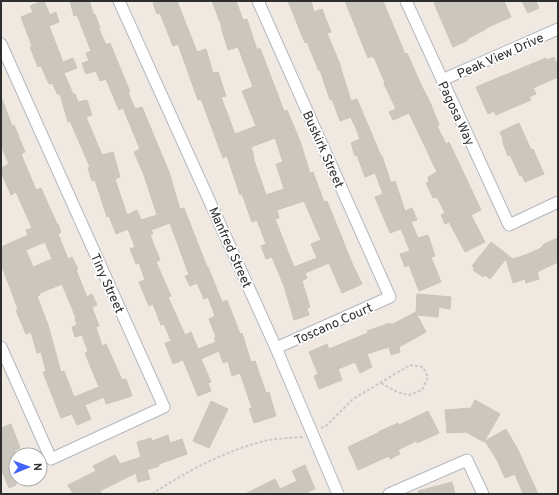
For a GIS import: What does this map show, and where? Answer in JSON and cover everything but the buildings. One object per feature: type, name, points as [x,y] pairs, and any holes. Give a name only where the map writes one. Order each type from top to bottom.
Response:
[{"type":"street","name":"Manfred Street","points":[[119,1],[276,348],[338,494]]},
{"type":"street","name":"Buskirk Street","points":[[258,1],[390,297]]},
{"type":"street","name":"Pagosa Way","points":[[406,1],[509,225],[558,202]]},
{"type":"street","name":"Peak View Drive","points":[[442,80],[558,29]]},
{"type":"street","name":"Tiny Street","points":[[1,44],[164,407],[51,459],[1,347]]},
{"type":"street","name":"Toscano Court","points":[[276,348],[390,297]]},
{"type":"street","points":[[389,494],[467,460],[483,494]]},
{"type":"path","points":[[152,494],[209,461],[250,445],[270,440],[303,437],[326,426],[354,399],[410,365],[423,367],[428,377],[422,390],[409,395],[398,392],[381,383]]}]
